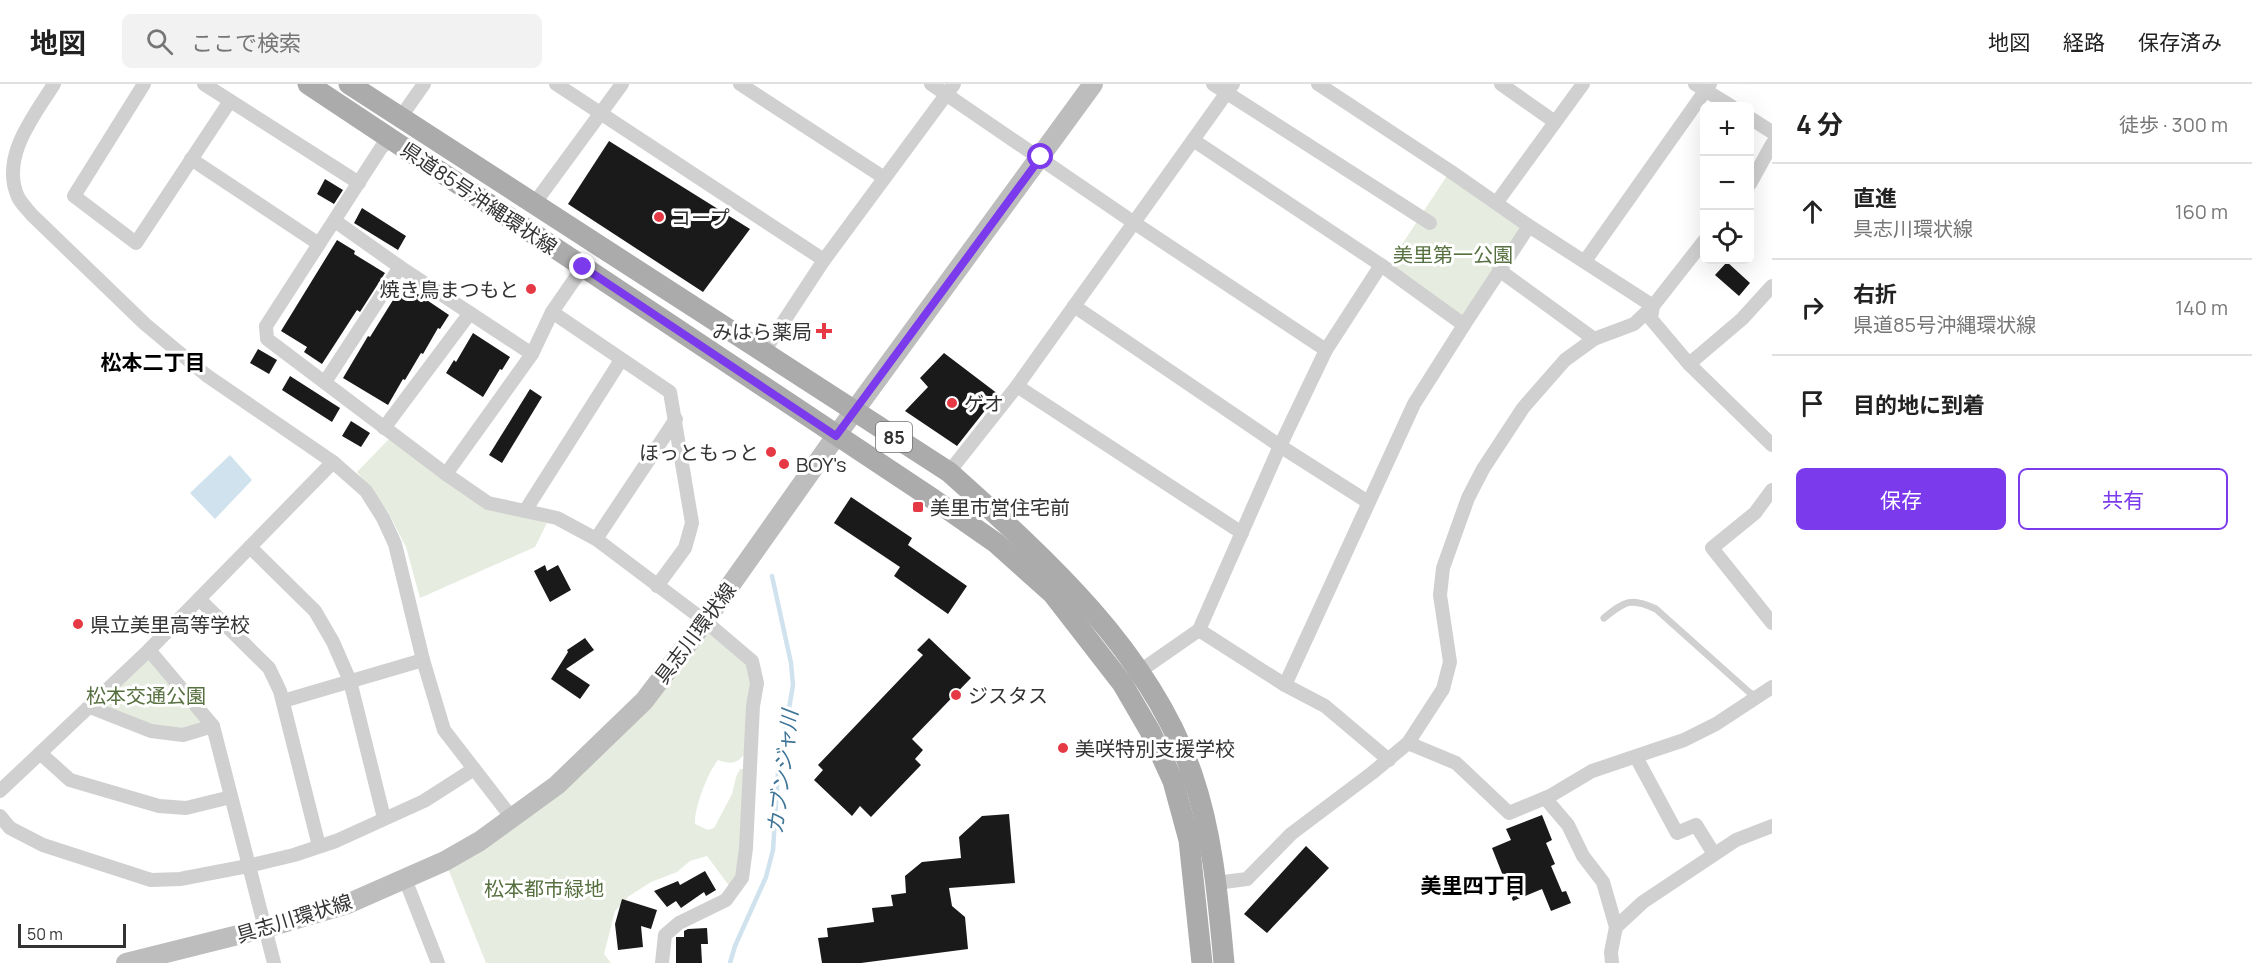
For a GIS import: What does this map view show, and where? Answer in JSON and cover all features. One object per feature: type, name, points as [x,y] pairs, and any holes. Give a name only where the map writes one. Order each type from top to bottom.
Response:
[{"type":"main road","name":"県道85号沖縄環状線","points":[[308,84],[933,499],[996,543],[1053,594],[1122,683],[1150,731],[1173,781],[1189,840],[1202,963]]},
{"type":"main road","name":"県道85号沖縄環状線","points":[[350,84],[949,472],[1068,582],[1140,671],[1170,722],[1192,774],[1208,834],[1216,883],[1224,963]]},
{"type":"main road","name":"具志川環状線","points":[[126,963],[266,928],[345,905],[445,861],[512,819],[557,785],[644,701],[705,621],[836,436],[1093,84]]},
{"type":"street","points":[[54,84],[18,141],[11,161],[11,181],[18,197],[60,243],[163,339],[206,375],[333,462],[366,492],[383,518],[395,544],[423,660],[444,730],[512,819]]},
{"type":"street","points":[[144,84],[74,196],[136,243],[230,101]]},
{"type":"street","points":[[204,84],[359,183]]},
{"type":"street","points":[[400,118],[424,84]]},
{"type":"street","points":[[556,84],[602,112],[824,261]]},
{"type":"street","points":[[534,204],[622,84]]},
{"type":"street","points":[[740,84],[883,177]]},
{"type":"street","points":[[931,84],[950,89],[1041,157],[1134,222],[1326,350]]},
{"type":"street","points":[[1213,84],[1230,88],[1430,223]]},
{"type":"street","points":[[1318,84],[1497,202],[1529,226],[1653,306]]},
{"type":"street","points":[[1501,84],[1555,122]]},
{"type":"street","points":[[1497,202],[1583,84]]},
{"type":"street","points":[[1586,261],[1704,86],[1726,102]]},
{"type":"street","points":[[949,472],[1017,386],[1230,88]]},
{"type":"street","points":[[763,353],[883,177],[950,89]]},
{"type":"street","points":[[1754,121],[1772,132]]},
{"type":"street","points":[[390,139],[266,326],[267,339],[488,503],[557,518],[596,539],[705,621],[752,661],[757,683],[753,705],[746,848],[742,878],[726,900],[679,923],[665,934],[662,963]]},
{"type":"street","points":[[1193,140],[1381,265],[1464,325]]},
{"type":"street","points":[[1754,175],[1772,144]]},
{"type":"street","points":[[191,159],[319,244]]},
{"type":"street","points":[[335,221],[532,354]]},
{"type":"street","points":[[1285,685],[1414,404],[1529,226]]},
{"type":"street","points":[[1216,883],[1247,879],[1291,834],[1408,743],[1428,716],[1443,689],[1450,662],[1440,596],[1443,568],[1468,498],[1483,469],[1523,408],[1564,360],[1594,339],[1634,324],[1653,306],[1700,246]]},
{"type":"street","points":[[1140,671],[1199,630],[1280,446],[1326,350],[1381,265]]},
{"type":"street","points":[[325,382],[400,267]]},
{"type":"street","points":[[446,474],[532,354],[552,312],[583,267]]},
{"type":"street","points":[[1499,270],[1594,339]]},
{"type":"street","points":[[1689,364],[1742,319],[1772,286]]},
{"type":"street","points":[[1074,306],[1280,446],[1368,502]]},
{"type":"street","points":[[1653,306],[1651,319],[1689,364],[1772,444]]},
{"type":"street","points":[[552,312],[670,392],[692,523],[685,548],[657,586]]},
{"type":"street","points":[[384,428],[470,313]]},
{"type":"street","points":[[525,511],[621,360]]},
{"type":"street","points":[[1017,386],[1242,533]]},
{"type":"street","points":[[596,539],[676,419]]},
{"type":"street","points":[[0,791],[149,650],[333,462]]},
{"type":"street","points":[[1772,490],[1755,513],[1712,549],[1772,623]]},
{"type":"street","points":[[250,547],[315,611],[333,642],[350,681],[384,818]]},
{"type":"street","points":[[199,599],[269,668],[283,701],[319,846]]},
{"type":"street","points":[[1199,630],[1285,685],[1325,706],[1389,760]]},
{"type":"street","points":[[149,650],[213,726],[274,963]]},
{"type":"street","points":[[283,701],[423,660]]},
{"type":"street","points":[[1408,743],[1456,763],[1509,813],[1545,798],[1592,771],[1684,740],[1716,724],[1772,687]]},
{"type":"street","points":[[90,706],[151,731],[183,735],[213,726]]},
{"type":"street","points":[[40,753],[70,780],[159,806],[186,808],[231,797]]},
{"type":"street","points":[[1636,757],[1677,833],[1696,825],[1714,854]]},
{"type":"street","points":[[0,816],[10,828],[43,845],[151,880],[180,879],[248,866],[336,841],[424,801],[474,769]]},
{"type":"street","points":[[1545,798],[1568,825],[1583,856],[1603,882],[1616,927],[1611,952],[1612,963]]},
{"type":"street","points":[[1616,927],[1643,902],[1714,854],[1736,840],[1772,826]]},
{"type":"street","points":[[405,879],[438,963]]},
{"type":"lane","points":[[1604,618],[1619,606],[1639,601],[1656,609],[1750,693],[1758,697]]},
{"type":"green space","name":"美里第一公園","points":[[1450,171],[1529,226],[1464,325],[1386,269]]},
{"type":"green space","points":[[390,438],[483,508],[547,523],[535,547],[420,598],[406,547],[388,512],[357,472]]},
{"type":"green space","name":"松本都市緑地","points":[[705,621],[752,661],[751,748],[737,761],[729,763],[718,760],[702,791],[695,817],[695,824],[708,830],[714,828],[732,794],[740,769],[750,769],[746,848],[733,891],[707,856],[690,861],[677,872],[651,882],[629,896],[615,911],[604,954],[611,963],[486,963],[445,861],[557,785]]},
{"type":"green space","name":"松本交通公園","points":[[149,650],[213,726],[183,735],[90,707]]},
{"type":"water","points":[[230,455],[252,480],[215,519],[190,493]]},
{"type":"building","name":"コープ","points":[[609,141],[750,229],[703,292],[568,204]]},
{"type":"building","points":[[325,179],[343,190],[334,204],[317,194]]},
{"type":"building","points":[[362,208],[406,236],[398,250],[354,223]]},
{"type":"building","points":[[337,240],[355,251],[354,254],[385,273],[360,312],[357,310],[322,364],[304,352],[307,347],[281,331]]},
{"type":"building","points":[[1725,264],[1729,264],[1750,283],[1739,296],[1715,275]]},
{"type":"building","points":[[403,284],[449,315],[440,329],[438,328],[423,354],[421,353],[405,380],[403,379],[388,405],[343,378]]},
{"type":"building","points":[[473,333],[510,357],[483,397],[446,373],[454,360],[456,362]]},
{"type":"building","points":[[258,349],[277,360],[269,374],[250,363]]},
{"type":"building","name":"ゲオ","points":[[944,353],[998,394],[957,446],[905,411],[928,387],[920,378]]},
{"type":"building","points":[[290,376],[340,408],[332,422],[282,390]]},
{"type":"building","points":[[530,389],[542,397],[502,463],[489,455]]},
{"type":"building","points":[[351,421],[370,433],[361,447],[342,436]]},
{"type":"building","points":[[851,497],[912,538],[908,545],[967,586],[948,614],[894,576],[900,567],[834,523]]},
{"type":"building","points":[[545,565],[547,571],[558,565],[571,590],[550,602],[534,571]]},
{"type":"building","points":[[585,638],[594,650],[566,669],[590,685],[580,699],[551,679],[568,652],[567,650]]},
{"type":"building","points":[[929,638],[971,678],[912,739],[923,750],[915,759],[921,765],[871,817],[860,806],[852,816],[814,780],[823,770],[818,765],[923,655],[917,650]]},
{"type":"building","points":[[1009,814],[1015,883],[949,888],[952,906],[965,917],[968,949],[861,963],[822,963],[818,938],[828,937],[827,928],[874,922],[872,908],[893,906],[891,895],[906,893],[905,876],[922,862],[961,858],[959,837],[982,816]]},
{"type":"building","points":[[1542,815],[1552,840],[1546,843],[1555,864],[1551,866],[1562,892],[1566,891],[1571,903],[1551,911],[1542,889],[1513,901],[1492,848],[1511,840],[1506,829]]},
{"type":"building","points":[[1306,846],[1329,868],[1267,933],[1244,914]]},
{"type":"building","points":[[705,871],[716,890],[706,896],[704,892],[681,908],[676,901],[667,907],[654,891],[678,881],[680,885]]},
{"type":"building","points":[[622,899],[657,910],[651,929],[641,926],[643,947],[618,950],[615,924]]},
{"type":"building","points":[[707,928],[708,944],[701,944],[702,963],[676,963],[676,937],[684,937],[684,931],[688,929]]},
{"type":"waterway","name":"カブンジャ川","points":[[730,963],[735,946],[766,877],[773,850],[778,773],[793,685],[791,663],[772,576]]},
{"type":"place","name":"コープ","points":[[659,217]]},
{"type":"place","name":"焼き鳥まつもと","points":[[531,289]]},
{"type":"place","name":"みはら薬局","points":[[824,331]]},
{"type":"place","name":"ゲオ","points":[[952,403]]},
{"type":"place","name":"ほっともっと","points":[[771,452]]},
{"type":"place","name":"BOY's","points":[[784,464]]},
{"type":"place","name":"美里市営住宅前","points":[[918,507]]},
{"type":"place","name":"県立美里高等学校","points":[[78,624]]},
{"type":"place","name":"ジスタス","points":[[956,695]]},
{"type":"place","name":"美咲特別支援学校","points":[[1063,748]]},
{"type":"district","name":"松本二丁目","points":[[153,362]]},
{"type":"district","name":"美里四丁目","points":[[1473,885]]},
{"type":"route","points":[[583,267],[836,436],[1041,157]]}]
